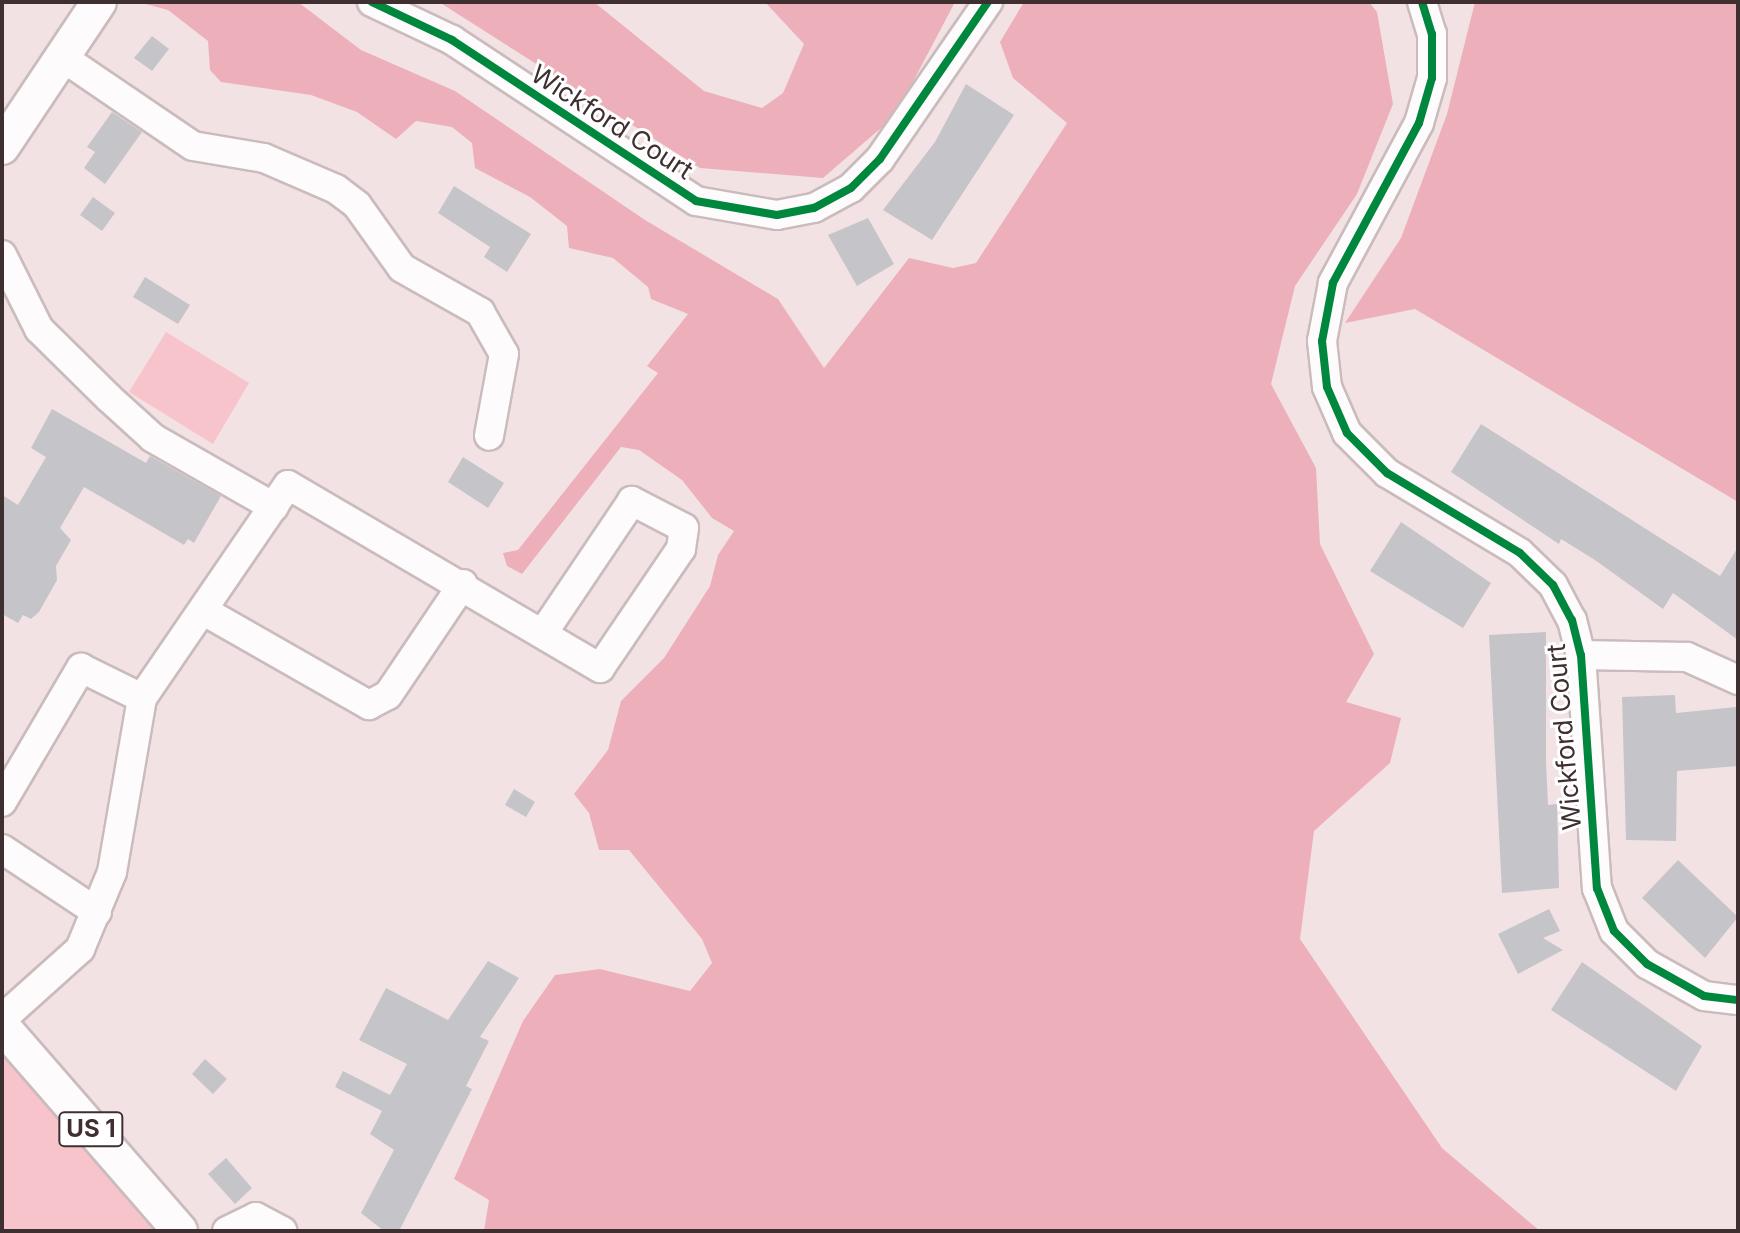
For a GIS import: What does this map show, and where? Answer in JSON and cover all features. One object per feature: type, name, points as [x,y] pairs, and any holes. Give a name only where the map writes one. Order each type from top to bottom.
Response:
[{"type":"main road","points":[[5,132],[99,2]]},
{"type":"main road","name":"US 1","points":[[2,1026],[180,1231]]},
{"type":"street","name":"Wickford Court","points":[[372,2],[452,40],[696,201],[777,215],[814,208],[851,188],[912,116],[988,2]]},
{"type":"street","name":"Wickford Court","points":[[1422,2],[1432,34],[1432,78],[1419,123],[1333,283],[1322,341],[1327,387],[1347,433],[1387,473],[1520,553],[1553,585],[1572,620],[1581,655],[1597,888],[1614,931],[1647,964],[1704,996],[1738,1000]]},
{"type":"street","points":[[62,57],[193,146],[264,158],[336,189],[357,205],[402,268],[480,312],[504,354],[489,436]]},
{"type":"street","points":[[2,255],[39,329],[109,398],[153,438],[274,507]]},
{"type":"street","points":[[2,1019],[80,949],[97,912],[117,845],[142,698],[288,485],[463,584],[600,668],[681,549],[684,528],[632,501],[543,633]]},
{"type":"street","points":[[204,611],[369,705],[388,695],[463,584]]},
{"type":"street","name":"Wickford Court","points":[[1581,655],[1687,657],[1738,680]]},
{"type":"street","points":[[2,802],[81,668],[142,698]]},
{"type":"street","points":[[2,849],[97,912]]},
{"type":"street","points":[[227,1231],[256,1217],[282,1231]]},
{"type":"shaded area","points":[[138,2],[298,2],[361,50],[455,91],[645,220],[778,299],[824,368],[909,258],[953,268],[976,263],[1067,123],[1013,78],[1000,42],[1024,2],[1369,2],[1377,12],[1393,104],[1357,194],[1295,286],[1271,384],[1316,468],[1320,544],[1374,654],[1346,702],[1401,718],[1390,763],[1314,831],[1300,939],[1442,1148],[1540,1231],[484,1231],[489,1200],[454,1179],[523,1021],[555,975],[600,969],[690,991],[712,963],[702,939],[629,850],[599,850],[589,813],[574,794],[608,750],[621,701],[664,658],[710,586],[718,555],[734,531],[712,518],[682,480],[639,450],[621,447],[522,574],[507,566],[503,553],[518,550],[658,373],[647,366],[688,314],[651,299],[648,287],[613,258],[569,248],[567,226],[530,197],[475,168],[472,143],[452,127],[416,121],[396,139],[357,112],[311,95],[221,82],[210,70],[208,41],[168,10]]},
{"type":"shaded area","points":[[439,2],[594,2],[704,91],[762,108],[783,93],[804,44],[765,2],[955,2],[895,116],[823,178],[700,168]]},
{"type":"shaded area","points":[[1475,2],[1738,2],[1738,502],[1415,309],[1345,323],[1401,238],[1447,114]]},
{"type":"shaded area","points":[[166,332],[249,383],[213,444],[129,392]]},
{"type":"shaded area","points":[[2,1022],[183,1231],[2,1231]]},
{"type":"building","points":[[152,36],[169,49],[152,71],[134,58]]},
{"type":"building","points":[[966,84],[1014,115],[932,240],[883,210],[935,142]]},
{"type":"building","points":[[112,112],[142,132],[105,184],[84,168],[95,152],[87,147]]},
{"type":"building","points":[[454,186],[531,234],[507,272],[484,257],[490,247],[438,213]]},
{"type":"building","points":[[93,197],[115,213],[102,231],[80,215]]},
{"type":"building","points":[[868,218],[894,264],[857,286],[828,235]]},
{"type":"building","points":[[145,277],[190,305],[178,324],[133,297]]},
{"type":"building","points":[[52,409],[146,463],[150,456],[221,496],[194,543],[188,539],[184,545],[84,487],[60,528],[71,540],[56,566],[57,580],[39,612],[31,619],[23,615],[18,623],[2,614],[2,495],[18,505],[46,457],[31,448]]},
{"type":"building","points":[[1481,424],[1720,576],[1738,547],[1738,640],[1673,593],[1663,609],[1595,560],[1561,539],[1559,544],[1451,472]]},
{"type":"building","points":[[463,457],[504,483],[488,508],[448,482]]},
{"type":"building","points":[[1401,522],[1491,583],[1463,628],[1370,571]]},
{"type":"building","points":[[1546,632],[1548,805],[1557,804],[1559,888],[1502,893],[1489,635]]},
{"type":"building","points":[[1675,695],[1676,713],[1736,707],[1738,766],[1677,771],[1676,841],[1626,840],[1622,697]]},
{"type":"building","points":[[514,789],[535,802],[526,817],[505,805]]},
{"type":"building","points":[[1678,860],[1738,917],[1705,958],[1642,898]]},
{"type":"building","points":[[1549,909],[1560,931],[1543,938],[1563,950],[1518,974],[1498,934]]},
{"type":"building","points":[[488,961],[519,978],[480,1037],[489,1041],[466,1086],[472,1089],[399,1231],[384,1231],[361,1213],[394,1150],[370,1134],[382,1111],[335,1087],[343,1071],[390,1095],[407,1064],[359,1040],[386,988],[448,1020]]},
{"type":"building","points":[[1582,962],[1702,1046],[1676,1091],[1551,1010]]},
{"type":"building","points":[[205,1059],[227,1079],[213,1094],[192,1074]]},
{"type":"building","points":[[226,1158],[252,1188],[235,1204],[208,1174]]},
{"type":"cycle path","points":[[372,2],[452,40],[696,201],[777,215],[814,208],[851,188],[880,159],[988,2]]},
{"type":"cycle path","points":[[1422,2],[1432,34],[1432,78],[1419,123],[1333,283],[1322,341],[1327,387],[1347,433],[1387,473],[1520,553],[1553,585],[1572,620],[1581,655],[1597,888],[1614,931],[1647,964],[1704,996],[1738,1000]]}]
